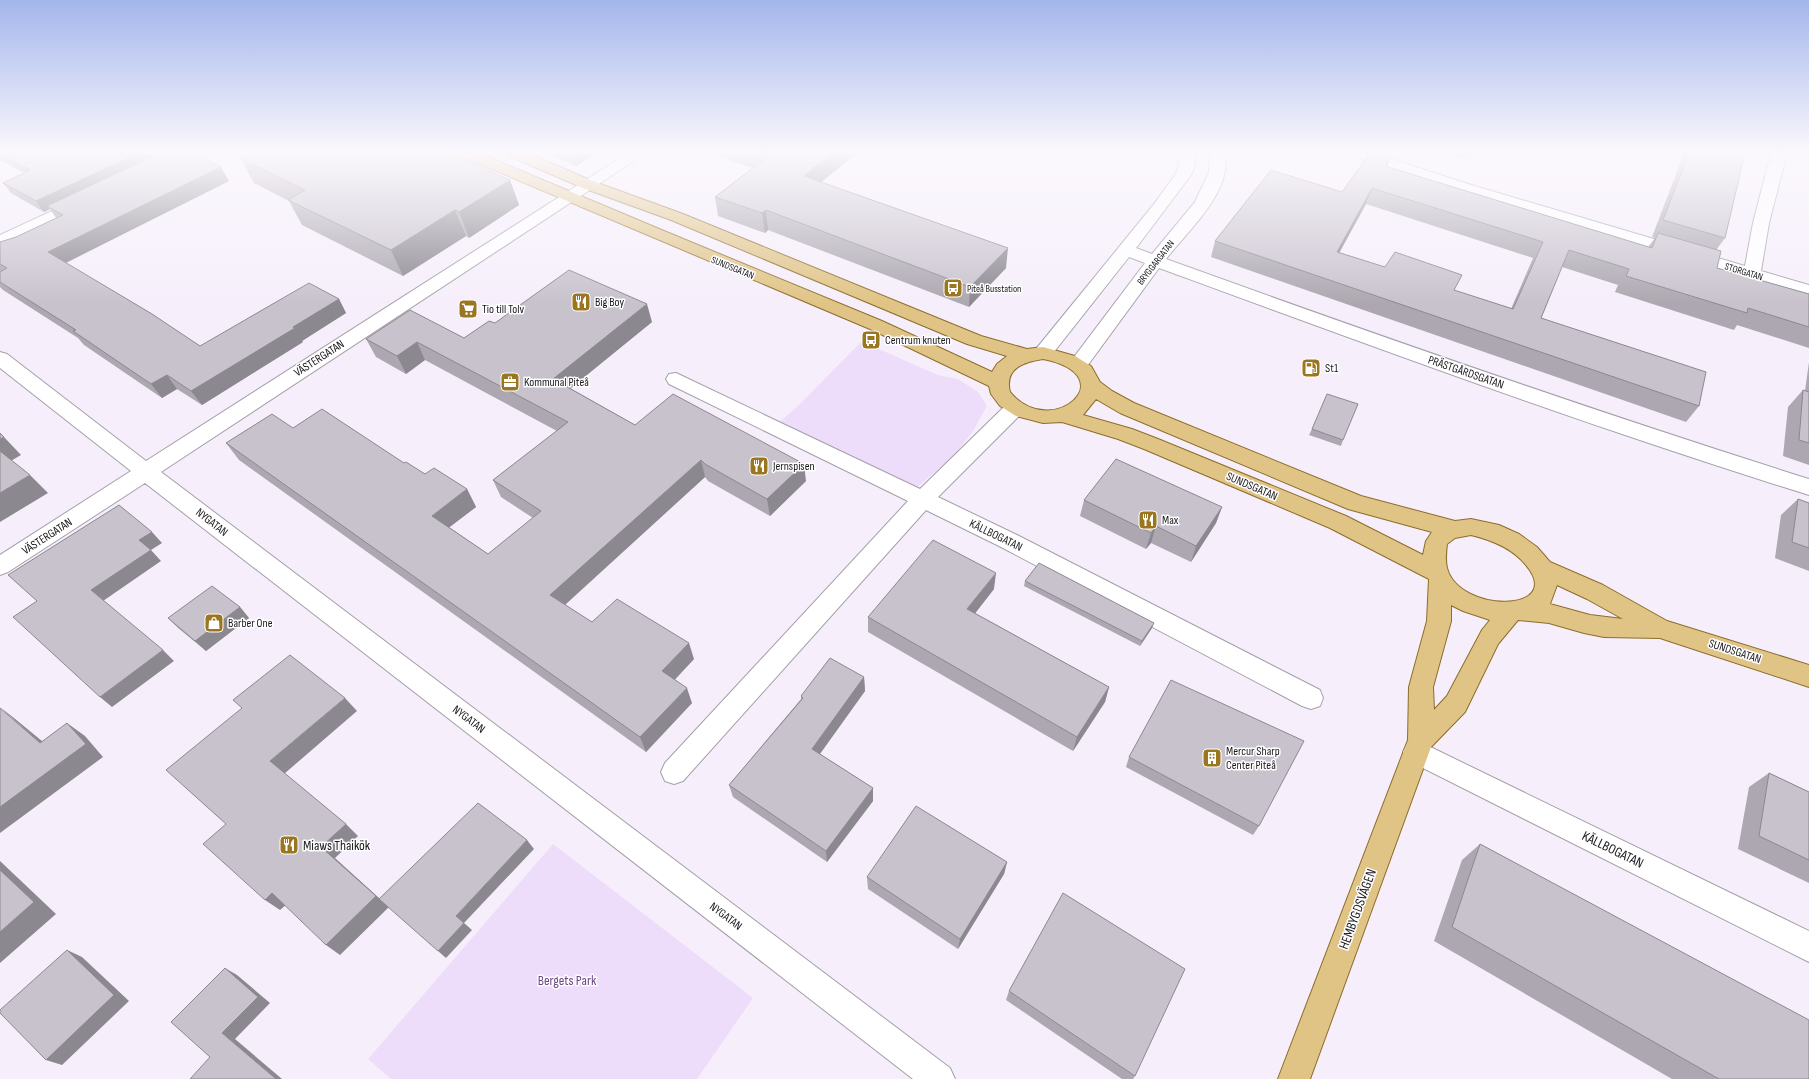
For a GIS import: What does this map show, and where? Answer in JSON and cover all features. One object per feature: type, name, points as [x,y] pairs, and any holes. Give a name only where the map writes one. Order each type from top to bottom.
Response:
[{"type":"main road","name":"SUNDSGATAN","points":[[584,203],[658,236],[876,325],[999,383],[999,392],[1005,400],[1015,408],[1038,415],[1062,415],[1072,412],[1081,406],[1088,398],[1091,384],[1088,375],[1078,365],[1067,359],[1034,354],[974,340],[677,217],[639,203]]},
{"type":"main road","points":[[999,383],[1000,375],[1010,362],[1034,354]]},
{"type":"main road","name":"SUNDSGATAN","points":[[1091,384],[1106,396],[1127,408],[1356,503],[1453,529],[1467,527],[1493,531],[1525,548],[1542,568],[1595,592],[1660,628],[1809,676]]},
{"type":"main road","name":"SUNDSGATAN","points":[[1062,415],[1125,434],[1151,444],[1338,522],[1438,577],[1465,601],[1497,612],[1518,611],[1549,613],[1595,626],[1616,628],[1660,628]]},
{"type":"main road","points":[[1438,577],[1433,559],[1437,541],[1453,529]]},
{"type":"main road","name":"SUNDSGATAN","points":[[1518,611],[1537,605],[1543,598],[1546,588],[1542,568]]},
{"type":"main road","name":"HEMBYGDSVÄGEN","points":[[1294,1079],[1419,746],[1421,687],[1439,621],[1438,577]]},
{"type":"main road","name":"HEMBYGDSVÄGEN","points":[[1419,746],[1456,704],[1490,637],[1518,611]]},
{"type":"street","points":[[0,242],[80,203]]},
{"type":"street","name":"VÄSTERGATAN","points":[[0,566],[560,203]]},
{"type":"street","points":[[1034,354],[1125,250],[1161,203]]},
{"type":"street","name":"BRYGGARGATAN","points":[[1078,365],[1156,261],[1202,203]]},
{"type":"street","name":"STORGATAN","points":[[1517,203],[1809,291]]},
{"type":"street","points":[[1752,274],[1766,203]]},
{"type":"street","name":"PRÄSTGÅRDSGATAN","points":[[1125,250],[1365,337],[1665,441],[1809,487]]},
{"type":"street","name":"NYGATAN","points":[[0,358],[146,472],[939,1079]]},
{"type":"street","name":"KÄLLBOGATAN","points":[[676,379],[1009,541],[1311,698]]},
{"type":"street","points":[[674,772],[923,499],[1015,408]]},
{"type":"street","name":"KÄLLBOGATAN","points":[[1419,746],[1809,947]]},
{"type":"green space","points":[[860,343],[865,343],[938,375],[958,379],[978,392],[987,406],[973,431],[953,457],[917,487],[775,426],[797,407]]},
{"type":"green space","name":"Bergets Park","points":[[553,844],[753,998],[697,1079],[391,1079],[368,1059]]},
{"type":"building","points":[[53,203],[147,203],[48,252],[152,314],[200,346],[309,283],[339,299],[293,327],[295,328],[191,391],[167,375],[151,384],[73,331],[76,330],[0,282],[0,272],[7,268],[0,264],[0,242],[16,237],[63,215],[47,206]]},
{"type":"building","points":[[295,203],[473,203],[459,212],[455,210],[391,250]]},
{"type":"building","points":[[734,203],[882,203],[1008,248],[970,287],[766,210],[762,213]]},
{"type":"building","points":[[1245,203],[1364,203],[1337,252],[1385,267],[1395,252],[1462,275],[1454,290],[1513,309],[1543,242],[1421,203],[1507,203],[1652,248],[1658,233],[1721,251],[1717,268],[1809,294],[1809,327],[1748,308],[1747,313],[1626,276],[1629,269],[1569,250],[1541,318],[1706,372],[1699,406],[1215,241]]},
{"type":"building","points":[[1669,203],[1733,203],[1725,238],[1663,220]]},
{"type":"building","points":[[569,270],[647,304],[553,379],[635,425],[673,394],[804,464],[767,499],[705,464],[701,460],[550,595],[592,622],[617,599],[689,643],[662,671],[687,688],[640,737],[226,443],[272,414],[293,428],[322,409],[404,463],[406,462],[425,474],[434,468],[467,489],[432,516],[488,554],[541,511],[493,480],[568,422],[417,342],[397,356],[366,339],[410,310],[464,338],[489,321],[495,323]]},
{"type":"building","points":[[1803,390],[1809,392],[1809,443],[1799,440]]},
{"type":"building","points":[[1327,394],[1358,404],[1343,440],[1312,429]]},
{"type":"building","points":[[0,433],[4,437],[0,439]]},
{"type":"building","points":[[0,451],[30,475],[0,493]]},
{"type":"building","name":"Max","points":[[1116,459],[1222,507],[1196,546],[1156,526],[1151,533],[1084,500]]},
{"type":"building","points":[[1798,499],[1809,503],[1809,548],[1792,542]]},
{"type":"building","points":[[119,505],[152,532],[139,540],[151,550],[91,590],[163,650],[100,697],[13,617],[37,601],[8,575]]},
{"type":"building","points":[[933,540],[996,573],[967,609],[1109,687],[1077,737],[868,617]]},
{"type":"building","points":[[1039,563],[1154,623],[1142,641],[1025,581]]},
{"type":"building","points":[[212,586],[240,607],[195,641],[168,618]]},
{"type":"building","points":[[290,655],[345,698],[270,761],[346,824],[321,847],[376,896],[326,945],[272,893],[265,900],[203,844],[226,824],[166,770],[242,708],[233,700]]},
{"type":"building","points":[[830,658],[864,677],[812,749],[873,788],[826,851],[729,785],[803,698],[801,696]]},
{"type":"building","name":"Mercur Sharp Center Piteå","points":[[1171,680],[1304,741],[1259,826],[1129,757]]},
{"type":"building","points":[[0,708],[40,743],[67,723],[86,744],[0,807]]},
{"type":"building","points":[[1769,773],[1809,792],[1809,860],[1759,836]]},
{"type":"building","points":[[478,803],[527,840],[456,916],[464,923],[438,951],[379,899]]},
{"type":"building","points":[[916,806],[1007,862],[960,939],[867,877]]},
{"type":"building","points":[[1480,844],[1809,1020],[1809,1079],[1719,1079],[1452,927]]},
{"type":"building","points":[[0,870],[34,902],[0,932]]},
{"type":"building","points":[[1063,893],[1185,969],[1135,1076],[1009,991]]},
{"type":"building","points":[[67,950],[114,995],[46,1060],[0,1013],[0,1010]]},
{"type":"building","points":[[225,968],[258,997],[222,1033],[276,1079],[190,1079],[210,1057],[171,1022]]},
{"type":"place","name":"Piteå Busstation","points":[[953,288]]},
{"type":"place","name":"Big Boy","points":[[581,302]]},
{"type":"place","name":"Tio till Tolv","points":[[468,309]]},
{"type":"place","name":"Centrum knuten","points":[[871,340]]},
{"type":"place","name":"St1","points":[[1311,368]]},
{"type":"place","name":"Kommunal Piteå","points":[[510,382]]},
{"type":"place","name":"Jernspisen","points":[[759,466]]},
{"type":"place","name":"Max","points":[[1148,520]]},
{"type":"place","name":"Barber One","points":[[214,623]]},
{"type":"place","name":"Mercur Sharp Center Piteå","points":[[1212,758]]},
{"type":"place","name":"Miaws Thaikök","points":[[289,845]]}]
